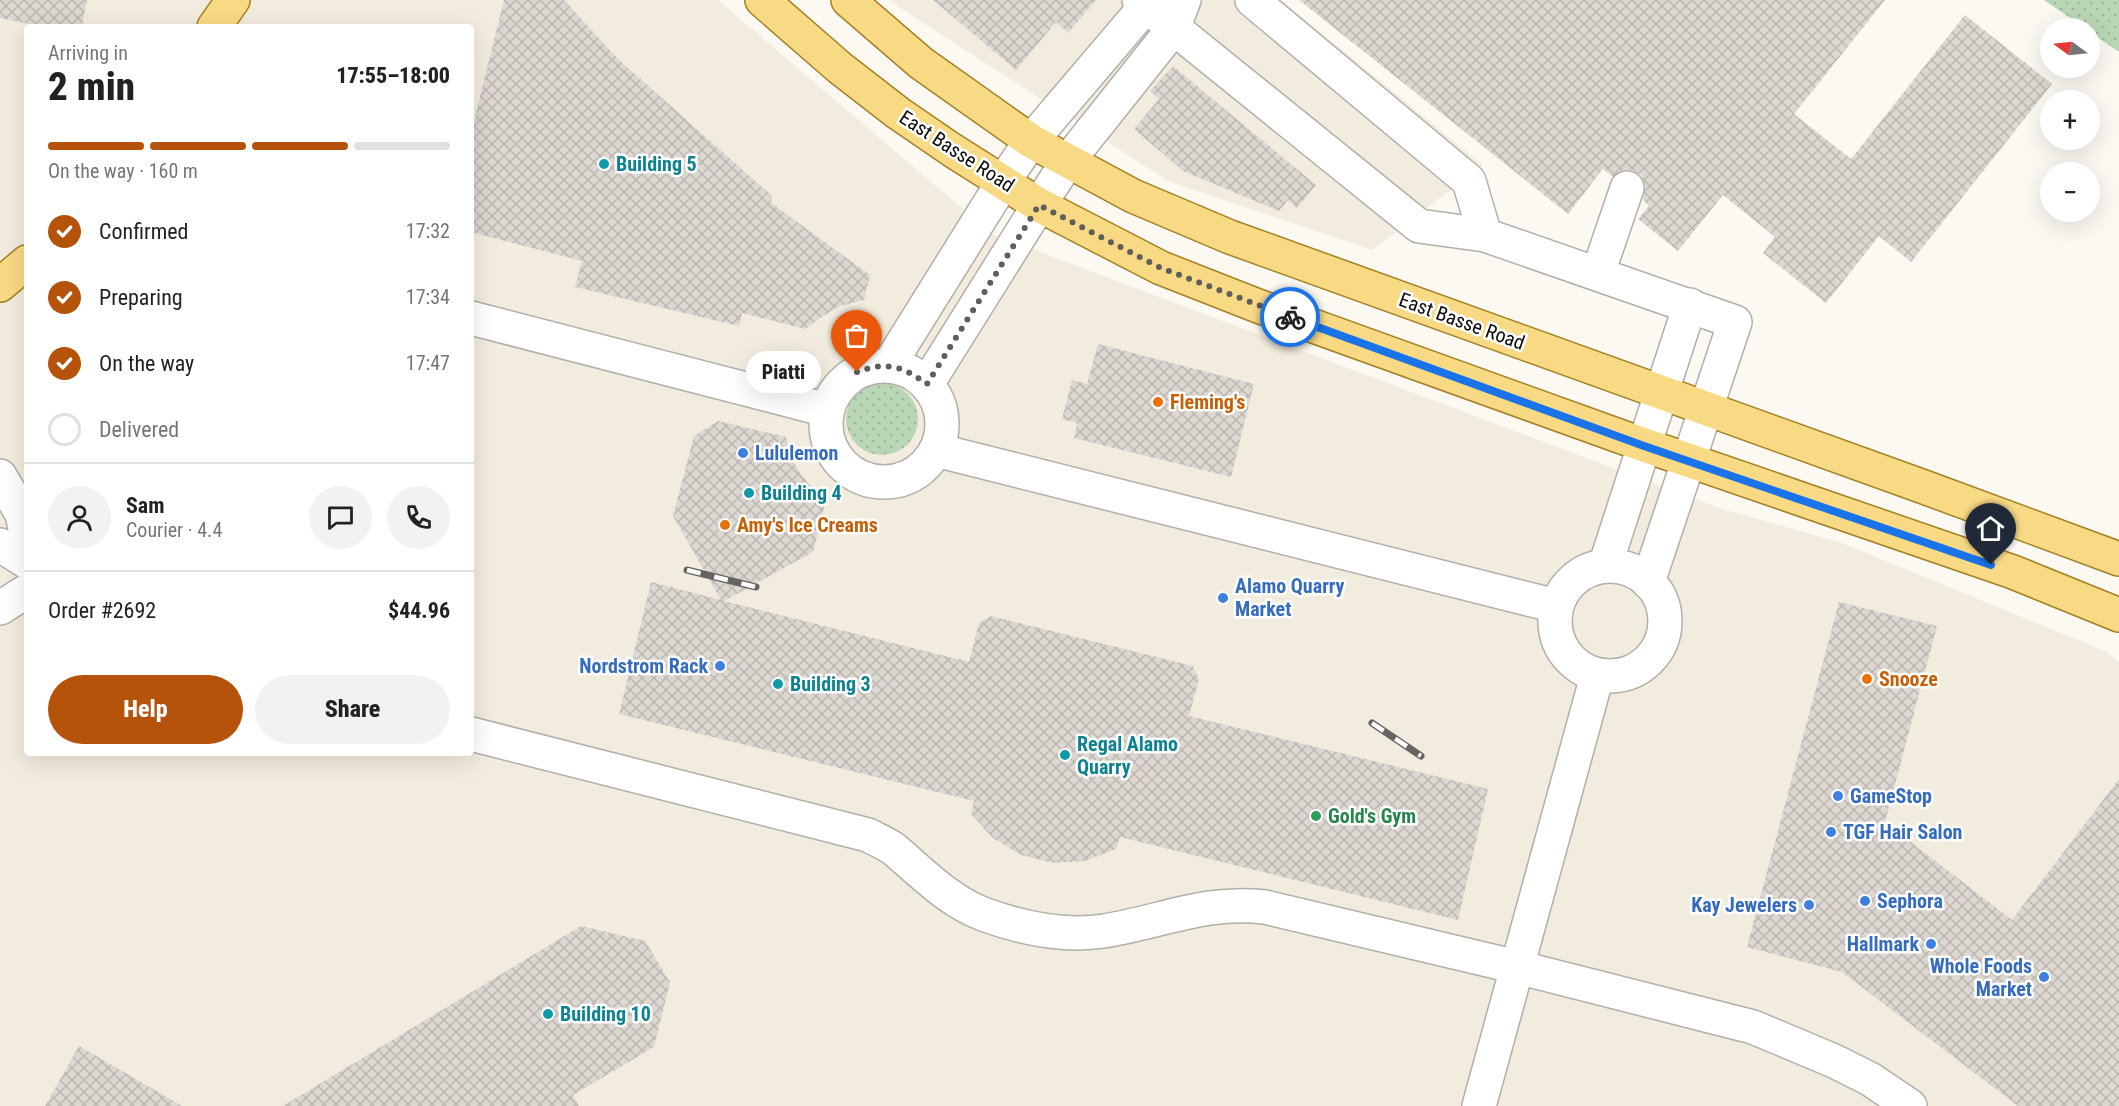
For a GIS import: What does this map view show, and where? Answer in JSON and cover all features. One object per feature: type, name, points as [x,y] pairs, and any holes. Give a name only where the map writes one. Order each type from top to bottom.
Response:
[{"type":"main road","points":[[216,24],[232,0]]},
{"type":"main road","name":"East Basse Road","points":[[762,0],[889,107],[952,150],[1039,205],[1161,268],[1258,306],[1644,446],[2038,582],[2119,615]]},
{"type":"main road","name":"East Basse Road","points":[[848,0],[921,63],[1031,141],[1133,196],[1230,237],[2119,559]]},
{"type":"main road","points":[[0,285],[24,265]]},
{"type":"main road","points":[[2038,582],[2055,534]]},
{"type":"lane","points":[[1252,0],[1469,181],[1485,235]]},
{"type":"lane","points":[[889,365],[1031,141],[1145,2],[1178,14],[1419,226],[1485,235],[1735,321],[1648,582]]},
{"type":"lane","points":[[927,384],[1068,161],[1178,14]]},
{"type":"lane","points":[[1598,273],[1627,188]]},
{"type":"lane","points":[[1605,566],[1690,305]]},
{"type":"lane","points":[[474,319],[827,410]]},
{"type":"lane","points":[[889,365],[910,371],[927,384],[937,399],[942,416],[942,433],[936,450],[927,464],[915,474],[897,481],[877,482],[858,477],[842,465],[831,449],[825,430],[827,410],[833,394],[843,381],[873,366],[889,365]]},
{"type":"lane","points":[[936,450],[1556,606]]},
{"type":"lane","points":[[0,477],[22,514],[24,524]]},
{"type":"lane","points":[[0,545],[24,560]]},
{"type":"lane","points":[[1605,566],[1636,572],[1648,582],[1660,598],[1665,619],[1662,639],[1652,657],[1636,670],[1617,676],[1597,676],[1577,666],[1562,650],[1555,628],[1556,606],[1566,586],[1584,572],[1605,566]]},
{"type":"lane","points":[[0,608],[24,593]]},
{"type":"lane","points":[[1479,1106],[1597,676]]},
{"type":"lane","points":[[474,735],[868,835],[894,849],[922,875],[956,900],[1003,921],[1077,933],[1104,931],[1201,908],[1223,905],[1265,907],[1517,967],[1753,1027],[1834,1061],[1870,1079],[1910,1106]]},
{"type":"shaded area","name":"Alamo Quarry Market","points":[[0,0],[718,0],[992,234],[1722,509],[1842,543],[2107,652],[2119,662],[2119,1106],[0,1106]]},
{"type":"shaded area","points":[[890,0],[1281,0],[1483,165],[1372,250],[1168,181]]},
{"type":"green space","points":[[2044,0],[2119,0],[2119,52],[2100,39],[2100,18],[2070,18]]},
{"type":"green space","points":[[882,383],[902,389],[912,399],[918,419],[912,439],[902,449],[882,455],[862,449],[852,439],[846,419],[852,399],[862,389]]},
{"type":"building","points":[[0,0],[87,0],[83,24],[29,24],[0,18]]},
{"type":"building","name":"Building 5","points":[[504,0],[564,0],[617,58],[772,196],[771,203],[870,275],[864,300],[840,306],[805,329],[742,313],[739,326],[575,287],[582,261],[474,233],[474,121]]},
{"type":"building","points":[[933,0],[1096,0],[1068,33],[1056,22],[1016,70]]},
{"type":"building","points":[[1299,0],[1885,0],[1794,114],[1851,159],[1965,15],[2040,74],[2040,78],[2044,78],[2052,84],[2047,90],[2040,90],[2040,99],[1911,262],[1879,236],[1826,303],[1763,253],[1775,237],[1723,195],[1678,251],[1638,219],[1649,206],[1643,200],[1645,184],[1641,175],[1632,170],[1623,170],[1613,177],[1603,169],[1568,214]]},
{"type":"building","points":[[1173,66],[1316,185],[1297,208],[1288,200],[1279,211],[1183,171],[1134,129],[1159,99],[1150,91]]},
{"type":"building","name":"Fleming's","points":[[1098,344],[1254,384],[1231,477],[1074,438],[1077,423],[1062,419],[1072,380],[1087,384]]},
{"type":"building","points":[[718,421],[786,437],[790,456],[800,473],[826,500],[813,552],[724,601],[969,662],[979,623],[991,616],[1193,666],[1199,679],[1189,716],[1488,789],[1458,920],[1120,837],[1116,849],[1085,861],[1053,863],[1021,855],[993,838],[971,814],[974,801],[619,714],[651,582],[721,600],[673,516],[694,436]]},
{"type":"building","points":[[1839,602],[1937,626],[1885,822],[2012,920],[2119,779],[2119,1106],[2018,1106],[1842,972],[1747,947]]},
{"type":"building","name":"Building 10","points":[[581,926],[645,941],[670,982],[654,1047],[573,1095],[579,1106],[283,1106]]},
{"type":"building","points":[[79,1046],[182,1106],[45,1106]]},
{"type":"railway","points":[[687,570],[756,587]]},
{"type":"railway","points":[[1372,723],[1421,756]]},
{"type":"way so far","points":[[857,372],[873,366],[889,365],[910,371],[927,384],[1039,205],[1161,268],[1290,317]]},
{"type":"place","name":"Building 5","points":[[604,164]]},
{"type":"place","name":"Piatti","points":[[857,372]]},
{"type":"place","name":"Fleming's","points":[[1158,402]]},
{"type":"place","name":"Lululemon","points":[[743,453]]},
{"type":"place","name":"Building 4","points":[[749,493]]},
{"type":"place","name":"Amy's Ice Creams","points":[[725,525]]},
{"type":"place","name":"Alamo Quarry Market","points":[[1223,598]]},
{"type":"place","name":"Nordstrom Rack","points":[[720,666]]},
{"type":"place","name":"Snooze","points":[[1867,679]]},
{"type":"place","name":"Building 3","points":[[778,684]]},
{"type":"place","name":"Regal Alamo Quarry","points":[[1065,755]]},
{"type":"place","name":"GameStop","points":[[1838,796]]},
{"type":"place","name":"Gold's Gym","points":[[1316,816]]},
{"type":"place","name":"TGF Hair Salon","points":[[1831,832]]},
{"type":"place","name":"Sephora","points":[[1865,901]]},
{"type":"place","name":"Kay Jewelers","points":[[1809,905]]},
{"type":"place","name":"Hallmark","points":[[1931,944]]},
{"type":"place","name":"Whole Foods Market","points":[[2044,977]]},
{"type":"place","name":"Building 10","points":[[548,1014]]},
{"type":"route","points":[[1290,317],[1644,446],[1991,565]]}]
